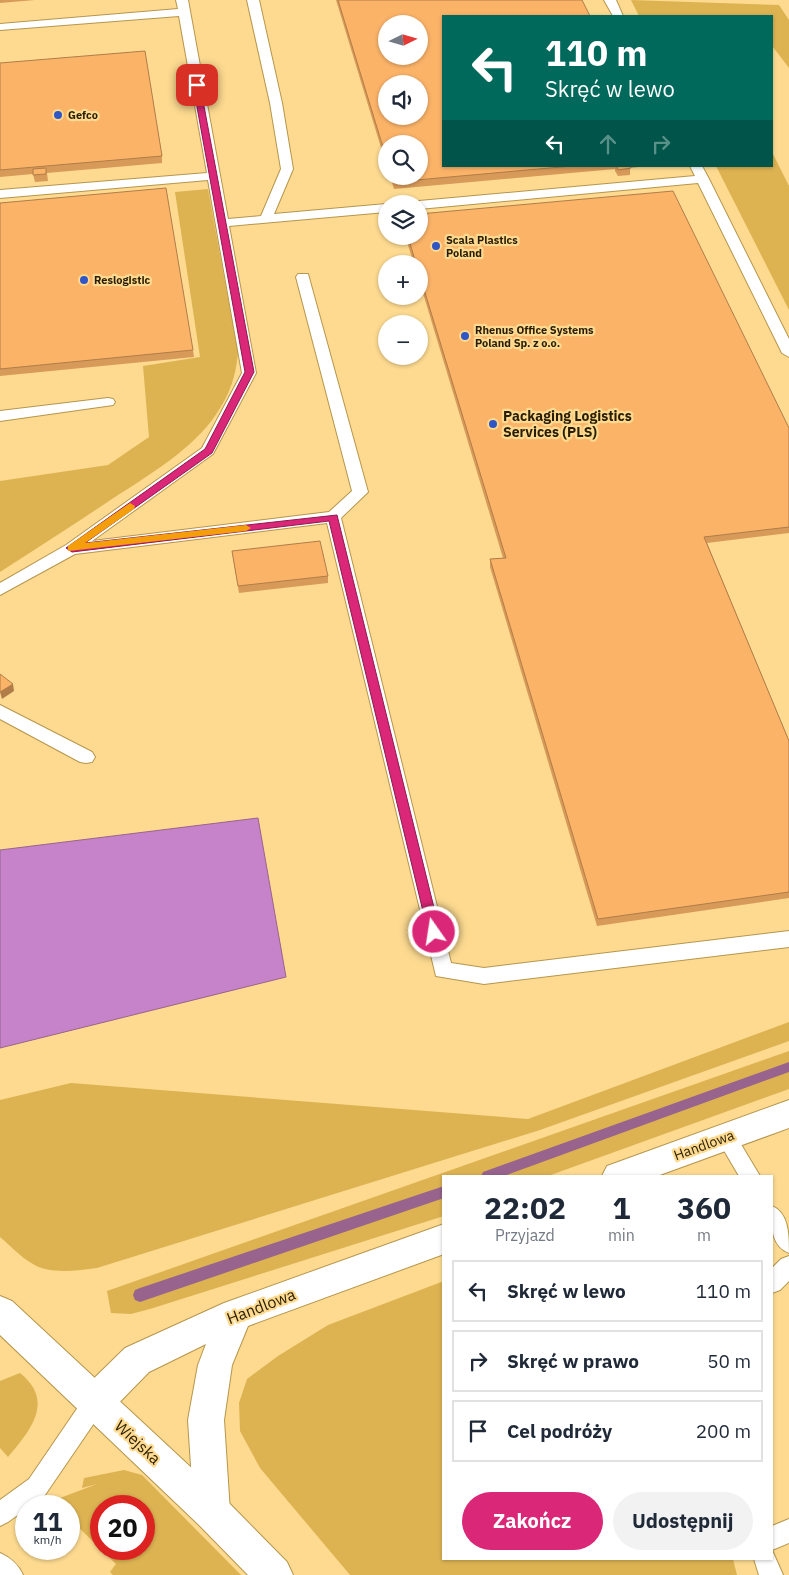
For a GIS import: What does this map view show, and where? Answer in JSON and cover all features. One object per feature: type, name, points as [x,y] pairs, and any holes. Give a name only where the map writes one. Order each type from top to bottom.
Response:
[{"type":"street","name":"Handlowa","points":[[621,1175],[789,1114]]},
{"type":"street","name":"Handlowa","points":[[95,1402],[137,1360],[236,1314],[442,1240]]},
{"type":"street","name":"Wiejska","points":[[0,1312],[212,1512],[274,1575]]},
{"type":"street","points":[[212,1512],[206,1420],[215,1365],[236,1314]]},
{"type":"lane","points":[[253,0],[276,102],[287,169],[266,219]]},
{"type":"lane","points":[[610,0],[618,15]]},
{"type":"lane","points":[[0,27],[183,6],[212,176],[249,372],[208,450],[72,548],[0,590]]},
{"type":"lane","points":[[696,167],[789,353]]},
{"type":"lane","points":[[0,194],[212,176]]},
{"type":"lane","points":[[428,204],[702,179]]},
{"type":"lane","points":[[222,223],[378,209]]},
{"type":"lane","points":[[72,548],[333,518],[360,492],[304,278]]},
{"type":"lane","points":[[0,416],[108,402]]},
{"type":"lane","points":[[333,518],[443,970],[484,976],[789,939]]},
{"type":"lane","points":[[0,711],[86,757]]},
{"type":"lane","points":[[726,1137],[749,1175]]},
{"type":"lane","points":[[773,1217],[789,1243]]},
{"type":"lane","points":[[773,1282],[789,1266]]},
{"type":"lane","points":[[0,1514],[37,1487],[95,1402]]},
{"type":"lane","points":[[773,1538],[789,1531]]},
{"type":"lane","points":[[766,1560],[771,1575]]},
{"type":"lane","points":[[0,1565],[11,1575]]},
{"type":"shaded area","points":[[631,0],[779,5],[789,20],[789,68],[773,47],[773,15],[638,15]]},
{"type":"shaded area","points":[[773,154],[789,186],[789,310],[717,167],[773,167]]},
{"type":"shaded area","points":[[208,189],[238,353],[234,377],[225,399],[208,426],[169,461],[0,572],[0,481],[108,465],[149,437],[143,366],[200,357],[175,192]]},
{"type":"shaded area","points":[[258,818],[286,977],[0,1048],[0,850]]},
{"type":"shaded area","points":[[789,1022],[789,1041],[540,1130],[97,1268],[65,1271],[45,1269],[27,1260],[0,1237],[0,1100],[71,1083],[528,1119]]},
{"type":"shaded area","points":[[789,1051],[789,1089],[551,1175],[442,1175],[442,1217],[131,1314],[111,1313],[107,1291]]},
{"type":"shaded area","points":[[442,1282],[442,1560],[733,1560],[737,1575],[350,1575],[260,1468],[240,1431],[239,1403],[247,1379],[278,1356],[328,1325]]},
{"type":"shaded area","points":[[20,1373],[36,1394],[38,1405],[31,1426],[8,1457],[0,1448],[0,1381]]},
{"type":"shaded area","points":[[124,1470],[142,1475],[241,1575],[113,1575],[110,1572],[116,1564],[112,1560],[155,1560],[155,1495],[90,1495],[90,1539],[80,1529],[80,1495],[68,1495],[97,1484],[82,1488],[84,1478]]},
{"type":"building","points":[[338,0],[582,0],[590,15],[442,15],[442,167],[561,167],[428,179],[428,135],[379,135]]},
{"type":"building","points":[[145,51],[162,156],[0,170],[0,63]]},
{"type":"building","points":[[617,167],[631,168],[618,170]]},
{"type":"building","points":[[46,168],[46,174],[33,175],[33,169]]},
{"type":"building","points":[[166,188],[193,350],[0,369],[0,203]]},
{"type":"building","points":[[673,191],[789,428],[789,527],[704,537],[789,741],[789,892],[598,919],[490,559],[506,558],[428,302],[428,255],[413,255],[411,245],[428,245],[428,213]]},
{"type":"building","points":[[320,541],[328,576],[238,586],[232,551]]},
{"type":"building","points":[[0,674],[13,684],[0,692]]},
{"type":"waterway","points":[[491,1175],[789,1067]]},
{"type":"waterway","points":[[140,1295],[442,1193]]},
{"type":"slow traffic","points":[[130,506],[72,548],[246,528]]},
{"type":"place","name":"Gefco","points":[[58,115]]},
{"type":"place","name":"Scala Plastics Poland","points":[[436,246]]},
{"type":"place","name":"Reslogistic","points":[[84,280]]},
{"type":"place","name":"Rhenus Office Systems Poland Sp. z o.o.","points":[[465,336]]},
{"type":"place","name":"Packaging Logistics Services (PLS)","points":[[493,424]]},
{"type":"route","points":[[197,85],[249,372],[208,450],[72,548],[333,518],[434,932]]}]
